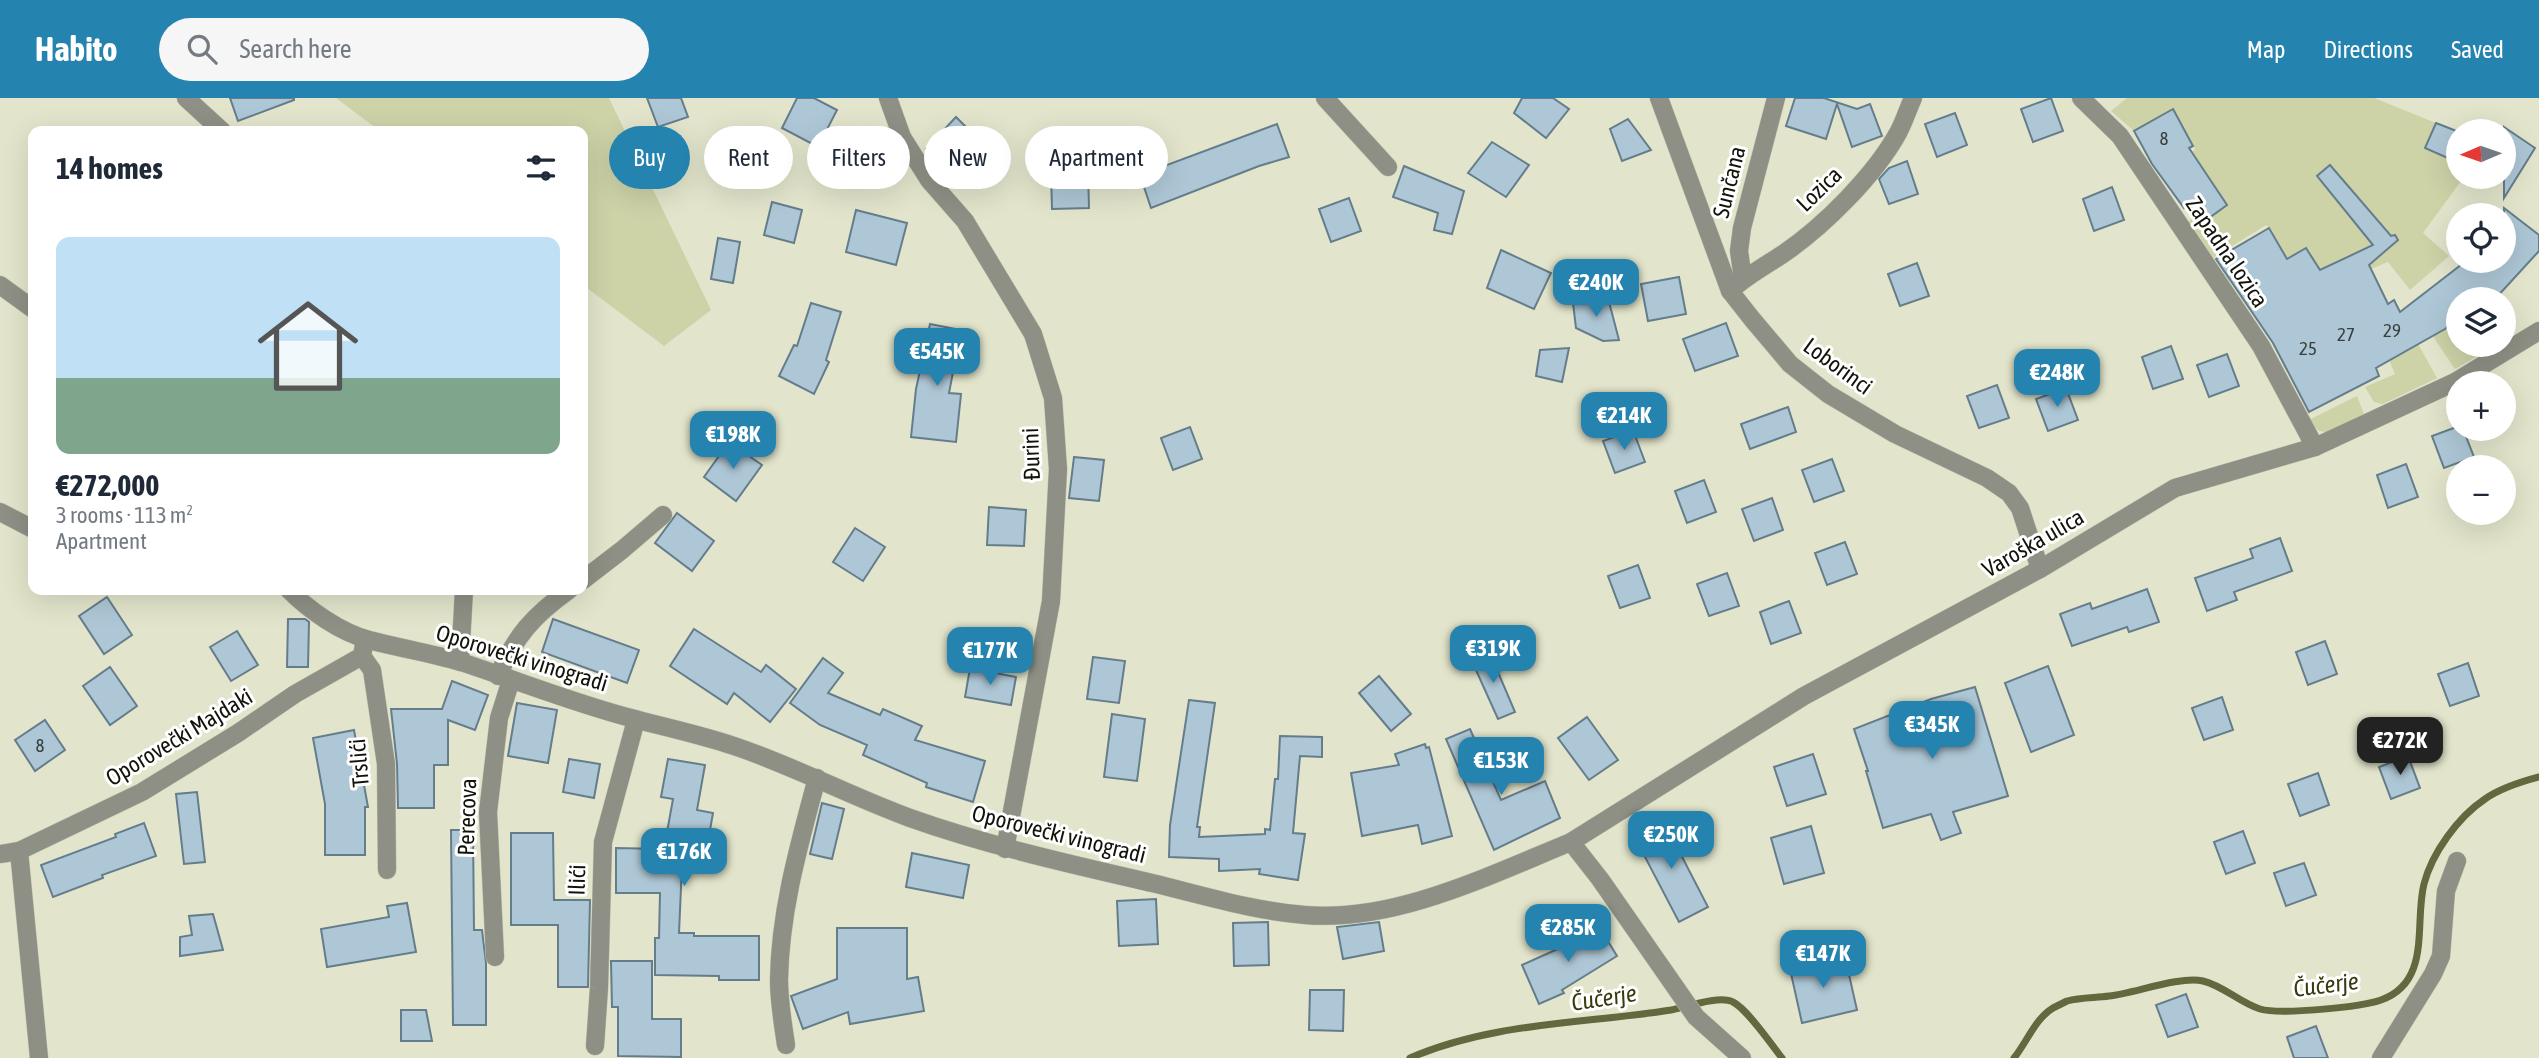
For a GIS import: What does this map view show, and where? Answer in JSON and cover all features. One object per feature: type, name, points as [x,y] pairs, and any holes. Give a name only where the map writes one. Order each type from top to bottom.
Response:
[{"type":"street","points":[[186,98],[217,126]]},
{"type":"street","name":"Đurini","points":[[888,98],[902,138],[929,180],[965,221],[1033,334],[1053,398],[1058,469],[1051,601],[1005,849]]},
{"type":"street","points":[[1325,98],[1388,167]]},
{"type":"street","name":"Loborinci","points":[[1660,98],[1737,285],[1790,364],[1828,394],[1895,434],[1987,478],[2009,493],[2020,508],[2040,569]]},
{"type":"street","name":"Sunčana","points":[[1737,285],[1742,228],[1776,98]]},
{"type":"street","name":"Lozica","points":[[1737,285],[1785,253],[1831,215],[1863,181],[1898,133],[1913,98]]},
{"type":"street","name":"Zapadna lozica","points":[[2081,98],[2120,136],[2261,345],[2315,447]]},
{"type":"street","points":[[0,285],[28,305]]},
{"type":"street","name":"Varoška ulica","points":[[1571,842],[1804,695],[2040,569],[2175,488],[2315,447],[2455,382],[2539,331]]},
{"type":"street","points":[[0,512],[28,526]]},
{"type":"street","points":[[588,576],[663,515]]},
{"type":"street","name":"Oporovečki vinogradi","points":[[294,595],[363,647],[460,662],[636,720],[734,746],[907,817],[1005,849],[1258,908],[1307,916],[1395,907],[1467,884],[1571,842]]},
{"type":"street","points":[[460,662],[464,595]]},
{"type":"street","name":"Perecova","points":[[495,957],[488,812],[510,647],[543,608],[562,595]]},
{"type":"street","name":"Oporovečki Majdaki","points":[[0,854],[19,851],[142,792],[238,733],[363,647]]},
{"type":"street","name":"Trslići","points":[[363,647],[372,670],[386,764],[387,870]]},
{"type":"street","name":"Ilići","points":[[595,1046],[603,842],[636,720]]},
{"type":"street","points":[[786,1045],[779,984],[780,948],[792,872],[817,778]]},
{"type":"street","points":[[1571,842],[1696,1017],[1742,1058]]},
{"type":"street","points":[[19,851],[39,1058]]},
{"type":"street","points":[[2381,1058],[2433,974],[2441,956],[2446,891],[2457,861]]},
{"type":"green space","points":[[336,98],[609,98],[622,126],[609,126],[609,189],[653,189],[711,310],[664,346],[588,289],[588,126],[373,126]]},
{"type":"green space","points":[[2127,98],[2374,98],[2436,123],[2426,148],[2446,157],[2446,189],[2455,189],[2423,233],[2446,253],[2446,259],[2410,290],[2388,262],[2366,271],[2322,275],[2306,248],[2291,257],[2304,336],[2266,225],[2213,258],[2189,221],[2204,210],[2227,205],[2192,152],[2195,149],[2173,109],[2134,131],[2111,111]],"holes":[[[2339,203],[2396,242],[2382,254]]]},
{"type":"green space","points":[[2437,324],[2443,331],[2446,329],[2446,356],[2428,329]]},
{"type":"green space","points":[[2418,344],[2437,378],[2383,404],[2374,402],[2365,387],[2395,374],[2389,360]]},
{"type":"green space","points":[[2447,357],[2476,357],[2455,369]]},
{"type":"green space","points":[[2357,396],[2364,414],[2326,432],[2319,431],[2306,418],[2311,419]]},
{"type":"building","points":[[230,98],[294,98],[294,100],[238,121]]},
{"type":"building","points":[[647,98],[681,98],[688,117],[658,126]]},
{"type":"building","points":[[797,98],[814,98],[837,110],[829,126],[807,126],[807,141],[793,134],[793,126],[783,126]]},
{"type":"building","points":[[1522,98],[1553,98],[1569,109],[1546,138],[1514,113]]},
{"type":"building","points":[[1795,98],[1824,98],[1857,109],[1870,104],[1882,136],[1852,147],[1837,104],[1826,139],[1786,126]]},
{"type":"building","points":[[2051,98],[2063,131],[2033,142],[2021,109]]},
{"type":"building","points":[[2173,109],[2193,146],[2189,148],[2227,205],[2209,218],[2197,199],[2184,208],[2152,164],[2134,131]]},
{"type":"building","points":[[1955,113],[1967,145],[1937,157],[1925,124]]},
{"type":"building","points":[[956,117],[965,126],[948,126]]},
{"type":"building","points":[[1628,119],[1651,150],[1622,161],[1610,129]]},
{"type":"building","points":[[2436,123],[2446,127],[2446,157],[2425,148]]},
{"type":"building","points":[[1277,124],[1289,157],[1151,208],[1145,189],[1168,189],[1168,165]]},
{"type":"building","points":[[2516,135],[2535,148],[2516,179]]},
{"type":"building","points":[[1492,142],[1529,165],[1506,197],[1468,173]]},
{"type":"building","points":[[1907,161],[1918,194],[1889,204],[1879,179],[1889,168]]},
{"type":"building","points":[[2330,165],[2391,236],[2395,235],[2398,240],[2369,265],[2388,304],[2394,300],[2400,312],[2450,273],[2516,273],[2516,217],[2539,235],[2539,251],[2506,287],[2446,287],[2446,328],[2376,368],[2379,376],[2309,412],[2273,343],[2216,259],[2269,228],[2287,259],[2306,248],[2320,270],[2373,245],[2317,176]]},
{"type":"building","points":[[1404,166],[1464,191],[1452,234],[1434,230],[1438,213],[1393,197]]},
{"type":"building","points":[[2112,187],[2124,220],[2094,231],[2083,199]]},
{"type":"building","points":[[1051,189],[1088,189],[1089,208],[1052,209]]},
{"type":"building","points":[[1349,198],[1361,231],[1331,242],[1319,209]]},
{"type":"building","points":[[772,202],[802,210],[794,243],[764,235]]},
{"type":"building","points":[[856,210],[907,223],[896,265],[846,252]]},
{"type":"building","points":[[718,238],[740,242],[733,283],[711,279]]},
{"type":"building","points":[[1501,250],[1551,273],[1534,309],[1487,288]]},
{"type":"building","points":[[1917,263],[1929,296],[1900,306],[1888,274]]},
{"type":"building","points":[[1679,277],[1686,314],[1648,321],[1641,284]]},
{"type":"building","points":[[1608,298],[1619,340],[1603,341],[1576,328],[1573,303]]},
{"type":"building","points":[[811,303],[841,312],[826,360],[829,362],[814,394],[779,376],[794,345],[797,346]]},
{"type":"building","points":[[1726,323],[1738,356],[1695,371],[1683,339]]},
{"type":"building","points":[[930,324],[961,330],[949,393],[961,394],[956,442],[911,437],[916,389]]},
{"type":"building","points":[[2171,346],[2183,379],[2153,389],[2142,357]]},
{"type":"building","points":[[1569,348],[1562,382],[1536,376],[1540,350]]},
{"type":"building","points":[[2227,354],[2239,386],[2209,397],[2197,365]]},
{"type":"building","points":[[1997,385],[2009,418],[1979,428],[1967,396]]},
{"type":"building","points":[[2066,388],[2078,420],[2048,431],[2036,399]]},
{"type":"building","points":[[1788,407],[1796,432],[1750,449],[1741,424]]},
{"type":"building","points":[[1190,427],[1202,459],[1173,470],[1161,438]]},
{"type":"building","points":[[1633,430],[1645,462],[1615,473],[1603,441]]},
{"type":"building","points":[[2446,431],[2446,441],[2468,441],[2473,455],[2446,455],[2444,468],[2432,436]]},
{"type":"building","points":[[729,442],[762,465],[736,501],[704,477]]},
{"type":"building","points":[[1074,457],[1104,460],[1099,501],[1069,498]]},
{"type":"building","points":[[1832,459],[1844,491],[1814,502],[1802,470]]},
{"type":"building","points":[[2406,464],[2418,497],[2388,508],[2377,475]]},
{"type":"building","points":[[1704,480],[1716,512],[1687,523],[1675,491]]},
{"type":"building","points":[[1772,498],[1783,530],[1754,541],[1742,509]]},
{"type":"building","points":[[989,507],[1026,510],[1024,546],[987,545]]},
{"type":"building","points":[[677,513],[714,541],[692,571],[655,543]]},
{"type":"building","points":[[855,528],[885,547],[863,581],[833,562]]},
{"type":"building","points":[[2280,538],[2292,571],[2234,592],[2237,600],[2207,611],[2195,578],[2253,558],[2250,549]]},
{"type":"building","points":[[1845,542],[1857,574],[1827,585],[1815,553]]},
{"type":"building","points":[[1638,565],[1650,598],[1620,608],[1608,576]]},
{"type":"building","points":[[1727,573],[1739,606],[1709,616],[1697,584]]},
{"type":"building","points":[[2147,589],[2159,622],[2129,632],[2127,627],[2072,646],[2060,614],[2090,603],[2092,609]]},
{"type":"building","points":[[107,597],[132,635],[104,654],[79,616]]},
{"type":"building","points":[[1789,601],[1801,633],[1771,644],[1760,612]]},
{"type":"building","points":[[288,619],[305,619],[309,622],[308,667],[287,667]]},
{"type":"building","points":[[553,619],[639,650],[627,683],[542,652]]},
{"type":"building","points":[[694,629],[761,672],[766,665],[796,689],[770,722],[734,693],[727,704],[670,666]]},
{"type":"building","points":[[237,631],[258,665],[231,681],[210,647]]},
{"type":"building","points":[[2325,641],[2337,674],[2308,685],[2296,652]]},
{"type":"building","points":[[1489,651],[1515,712],[1498,719],[1471,659]]},
{"type":"building","points":[[1093,657],[1125,661],[1119,703],[1087,699]]},
{"type":"building","points":[[823,658],[843,673],[828,693],[880,715],[883,709],[922,726],[915,740],[985,761],[973,802],[926,787],[927,783],[863,755],[867,745],[820,725],[790,703]]},
{"type":"building","points":[[2468,663],[2479,696],[2450,706],[2438,674]]},
{"type":"building","points":[[2048,666],[2074,735],[2031,752],[2005,683]]},
{"type":"building","points":[[110,667],[137,706],[110,725],[83,686]]},
{"type":"building","points":[[970,668],[1016,677],[1011,705],[965,697]]},
{"type":"building","points":[[1379,676],[1411,714],[1391,731],[1359,693]]},
{"type":"building","points":[[452,681],[488,695],[475,730],[448,720],[448,765],[434,765],[434,808],[398,808],[397,764],[391,709],[442,709]]},
{"type":"building","points":[[1975,687],[2008,796],[1953,812],[1961,833],[1941,840],[1931,814],[1883,828],[1854,729],[1931,699]]},
{"type":"building","points":[[2222,697],[2233,730],[2204,740],[2192,708]]},
{"type":"building","points":[[1189,700],[1215,703],[1197,827],[1200,827],[1199,837],[1265,834],[1265,829],[1270,830],[1275,779],[1278,779],[1280,736],[1322,737],[1322,757],[1300,756],[1293,833],[1305,834],[1298,880],[1259,874],[1260,869],[1219,871],[1219,859],[1169,857],[1170,825]]},
{"type":"building","points":[[517,703],[557,710],[548,763],[508,756]]},
{"type":"building","points":[[1112,714],[1145,719],[1137,781],[1104,777]]},
{"type":"building","points":[[1587,717],[1618,760],[1589,780],[1558,738]]},
{"type":"building","points":[[45,720],[65,750],[35,771],[15,740]]},
{"type":"building","points":[[1470,729],[1501,800],[1545,781],[1560,818],[1494,850],[1446,739]]},
{"type":"building","points":[[354,730],[368,807],[365,807],[365,855],[325,855],[325,804],[313,738]]},
{"type":"building","points":[[1425,744],[1426,748],[1429,747],[1452,836],[1422,844],[1418,825],[1362,836],[1351,773],[1399,765],[1395,754]]},
{"type":"building","points":[[1813,754],[1826,794],[1787,806],[1774,767]]},
{"type":"building","points":[[2408,756],[2420,788],[2391,799],[2379,767]]},
{"type":"building","points":[[569,759],[600,764],[594,798],[563,792]]},
{"type":"building","points":[[668,759],[705,765],[697,810],[713,813],[707,847],[683,842],[679,933],[694,933],[694,936],[759,936],[759,980],[655,975],[655,938],[659,938],[660,893],[616,893],[616,848],[664,849],[673,799],[661,797]]},
{"type":"building","points":[[2318,773],[2329,805],[2300,816],[2288,784]]},
{"type":"building","points":[[197,792],[205,862],[184,864],[176,794]]},
{"type":"building","points":[[822,803],[844,809],[832,859],[810,854]]},
{"type":"building","points":[[1663,820],[1708,907],[1679,922],[1634,836]]},
{"type":"building","points":[[144,823],[156,856],[102,875],[103,878],[53,897],[41,865],[116,837],[115,834]]},
{"type":"building","points":[[1811,826],[1824,873],[1784,884],[1771,838]]},
{"type":"building","points":[[451,830],[473,830],[474,930],[482,930],[486,963],[486,1025],[453,1025]]},
{"type":"building","points":[[2243,831],[2255,863],[2226,874],[2214,842]]},
{"type":"building","points":[[511,833],[553,833],[554,900],[590,900],[588,987],[558,987],[558,925],[511,925]]},
{"type":"building","points":[[912,853],[969,865],[963,898],[906,887]]},
{"type":"building","points":[[2304,863],[2316,895],[2286,906],[2274,873]]},
{"type":"building","points":[[1156,899],[1158,944],[1119,946],[1117,901]]},
{"type":"building","points":[[407,903],[416,952],[327,967],[321,929],[389,917],[387,906]]},
{"type":"building","points":[[213,914],[223,950],[180,956],[180,937],[192,935],[189,916]]},
{"type":"building","points":[[1268,922],[1269,965],[1234,966],[1233,923]]},
{"type":"building","points":[[1379,922],[1384,951],[1343,959],[1337,927]]},
{"type":"building","points":[[1598,925],[1617,956],[1562,990],[1564,993],[1539,1004],[1522,965],[1562,947]]},
{"type":"building","points":[[837,928],[907,928],[907,979],[918,977],[924,1011],[850,1024],[848,1012],[803,1029],[791,996],[837,979]]},
{"type":"building","points":[[1845,957],[1857,1010],[1802,1023],[1790,969]]},
{"type":"building","points":[[611,961],[652,961],[652,1019],[681,1019],[681,1057],[618,1056],[618,1007],[612,1007]]},
{"type":"building","points":[[1310,990],[1344,990],[1343,1031],[1309,1030]]},
{"type":"building","points":[[2186,994],[2198,1027],[2168,1037],[2156,1005]]},
{"type":"building","points":[[401,1010],[426,1010],[432,1041],[401,1041]]},
{"type":"building","points":[[2316,1026],[2328,1058],[2294,1058],[2287,1037]]},
{"type":"waterway","name":"Čučerje","points":[[2014,1058],[2041,1018],[2067,1001],[2104,997],[2182,981],[2203,981],[2253,1006],[2270,1011],[2302,1011],[2381,1000],[2397,991],[2408,980],[2414,966],[2424,884],[2433,860],[2447,837],[2465,816],[2485,799],[2511,786],[2539,777]]},
{"type":"waterway","name":"Čučerje","points":[[1410,1058],[1473,1037],[1539,1026],[1638,1015],[1720,1000],[1727,1000],[1739,1006],[1782,1058]]}]
